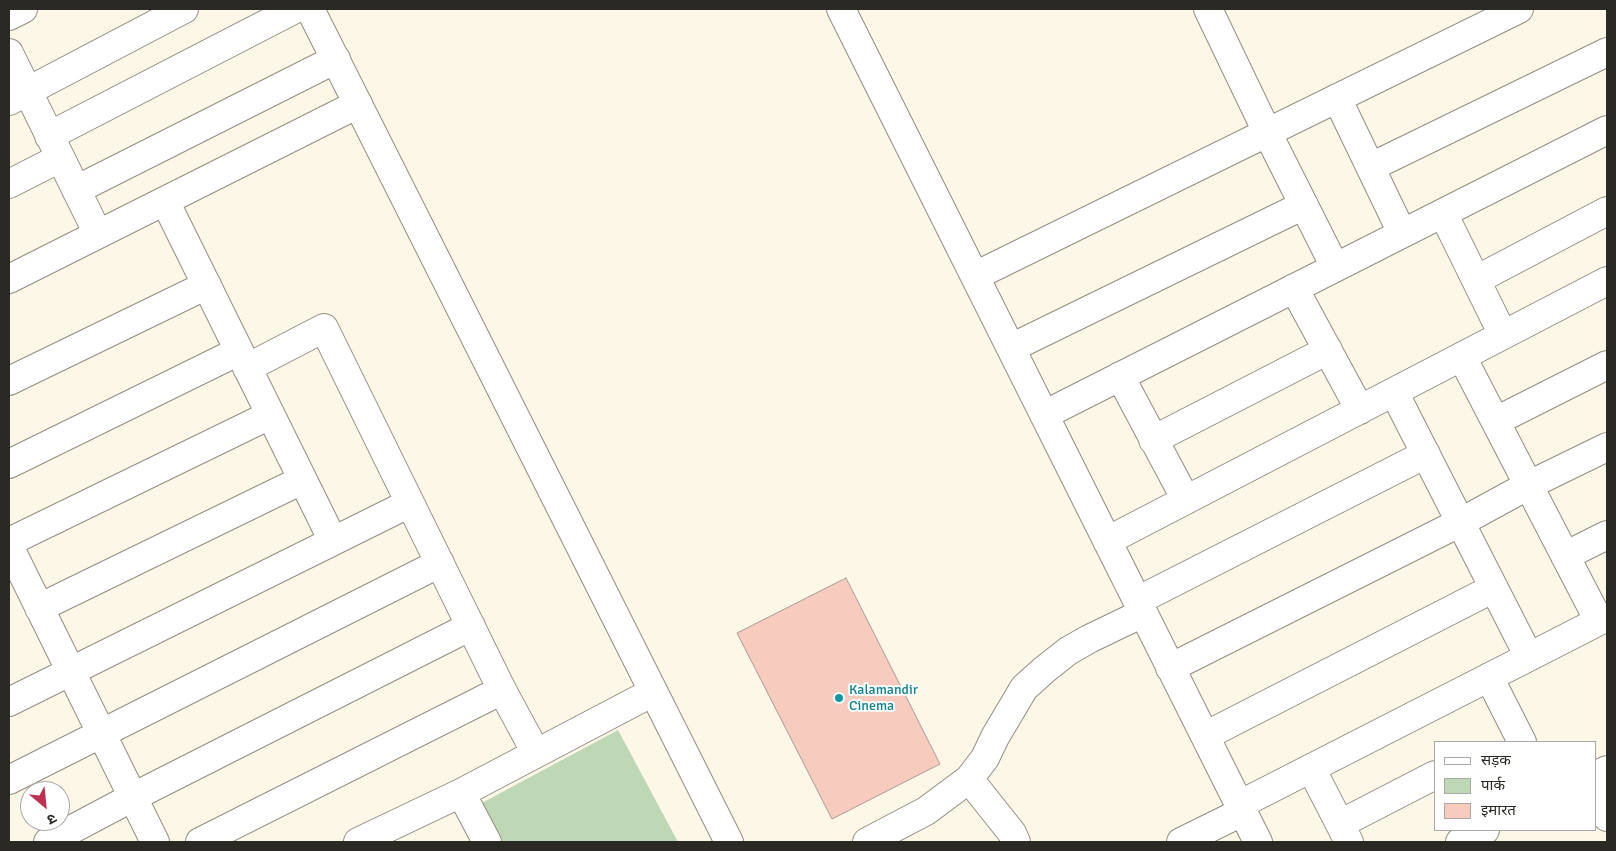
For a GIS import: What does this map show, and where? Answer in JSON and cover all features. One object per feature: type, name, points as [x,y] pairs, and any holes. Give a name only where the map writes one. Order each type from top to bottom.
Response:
[{"type":"street","points":[[9,16],[23,9]]},
{"type":"street","points":[[18,96],[184,9]]},
{"type":"street","points":[[9,184],[55,147],[294,9]]},
{"type":"street","points":[[310,9],[729,842]]},
{"type":"street","points":[[1208,9],[1335,267]]},
{"type":"street","points":[[975,276],[1519,9]]},
{"type":"street","points":[[851,12],[975,276],[1258,842]]},
{"type":"street","points":[[1371,167],[1607,52]]},
{"type":"street","points":[[9,53],[18,96],[55,147],[98,234]]},
{"type":"street","points":[[76,190],[336,59]]},
{"type":"street","points":[[1338,98],[1402,233]]},
{"type":"street","points":[[9,279],[358,104]]},
{"type":"street","points":[[1044,415],[1607,130]]},
{"type":"street","points":[[165,201],[333,541]]},
{"type":"street","points":[[1011,348],[1304,205]]},
{"type":"street","points":[[1476,280],[1607,211]]},
{"type":"street","points":[[1443,213],[1503,335]]},
{"type":"street","points":[[1107,541],[1607,281]]},
{"type":"street","points":[[9,381],[207,285]]},
{"type":"street","points":[[1294,288],[1360,410]]},
{"type":"street","points":[[9,464],[243,359],[324,328],[470,626],[536,753]]},
{"type":"street","points":[[1153,440],[1328,350]]},
{"type":"street","points":[[1181,842],[1311,768],[1603,619],[1565,556],[1462,357]]},
{"type":"street","points":[[1496,421],[1607,365]]},
{"type":"street","points":[[1120,376],[1186,500]]},
{"type":"street","points":[[1394,392],[1529,657]]},
{"type":"street","points":[[9,542],[270,415]]},
{"type":"street","points":[[1170,668],[1607,447]]},
{"type":"street","points":[[867,842],[926,812],[969,779],[985,758],[1003,722],[1024,688],[1068,651],[1140,607],[1426,454]]},
{"type":"street","points":[[39,608],[302,480]]},
{"type":"street","points":[[9,702],[410,503]]},
{"type":"street","points":[[1565,556],[1607,535]]},
{"type":"street","points":[[9,546],[155,842]]},
{"type":"street","points":[[9,780],[440,564]]},
{"type":"street","points":[[1205,736],[1494,588]]},
{"type":"street","points":[[48,842],[470,626]]},
{"type":"street","points":[[1489,677],[1512,739]]},
{"type":"street","points":[[200,842],[502,690]]},
{"type":"street","points":[[358,842],[461,792],[653,692]]},
{"type":"street","points":[[1311,768],[1344,833],[1434,776]]},
{"type":"street","points":[[969,779],[1012,833],[1016,842]]},
{"type":"street","points":[[461,792],[487,842]]},
{"type":"street","points":[[1596,795],[1607,817]]},
{"type":"street","points":[[1460,842],[1483,831]]},
{"type":"green space","points":[[618,730],[678,842],[498,842],[478,805]]},
{"type":"building","name":"Kalamandir Cinema","points":[[846,578],[940,764],[832,819],[737,633]]},
{"type":"place","name":"Kalamandir Cinema","points":[[839,698]]}]
